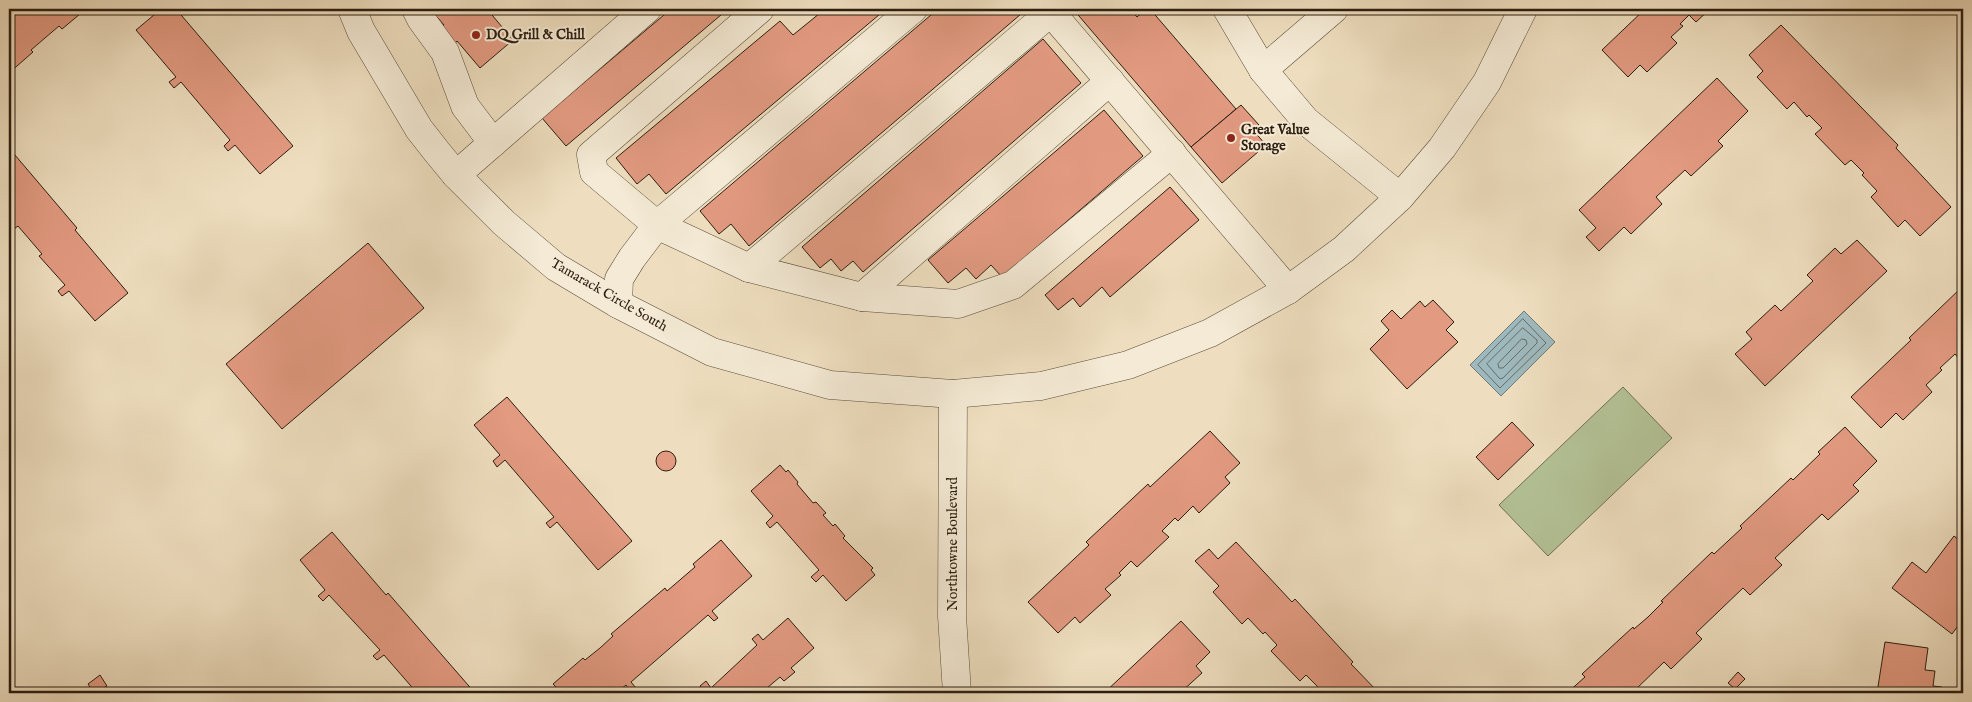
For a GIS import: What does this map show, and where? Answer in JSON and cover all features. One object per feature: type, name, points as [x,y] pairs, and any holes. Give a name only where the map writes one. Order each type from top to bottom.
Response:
[{"type":"street","name":"Tamarack Circle South","points":[[352,9],[361,31],[419,129],[456,175],[504,223],[556,267],[618,304],[712,352],[830,384],[953,394],[1041,386],[1128,365],[1210,333],[1288,290],[1344,249],[1400,197],[1442,148],[1487,82],[1523,9]]},
{"type":"street","points":[[416,9],[421,19],[446,52],[465,106],[493,143]]},
{"type":"street","points":[[456,175],[647,9]]},
{"type":"street","points":[[760,9],[590,155],[594,172],[657,225],[749,268],[862,297],[958,304],[1013,285],[1172,154]]},
{"type":"street","points":[[618,304],[619,279],[657,225],[913,9]]},
{"type":"street","points":[[1227,9],[1263,70],[1306,121],[1400,197]]},
{"type":"street","points":[[1263,70],[1334,9]]},
{"type":"street","points":[[749,268],[1050,10],[1288,290]]},
{"type":"street","points":[[862,297],[1110,81]]},
{"type":"street","name":"Northtowne Boulevard","points":[[953,394],[952,616],[957,693]]},
{"type":"green space","points":[[1623,387],[1672,438],[1548,556],[1499,505]]},
{"type":"water","points":[[1524,311],[1555,342],[1501,396],[1470,365]]},
{"type":"building","points":[[11,9],[86,9],[62,29],[59,26],[31,50],[33,52],[9,73],[9,11]]},
{"type":"building","points":[[161,9],[176,9],[293,146],[260,174],[235,145],[228,151],[224,146],[230,140],[181,82],[174,88],[169,82],[176,77],[136,30]]},
{"type":"building","name":"DQ Grill & Chill","points":[[430,9],[487,9],[513,40],[480,68],[457,41],[453,46],[439,30],[444,25]]},
{"type":"building","points":[[671,9],[728,9],[566,146],[542,118]]},
{"type":"building","points":[[825,9],[886,9],[666,194],[649,174],[637,184],[616,158],[780,21],[793,35]]},
{"type":"building","points":[[938,9],[1017,9],[1021,14],[749,246],[731,224],[719,234],[700,211]]},
{"type":"building","points":[[1073,9],[1130,9],[1137,17],[1146,9],[1150,9],[1236,109],[1191,147]]},
{"type":"building","points":[[1645,9],[1710,9],[1696,22],[1689,15],[1680,24],[1683,26],[1671,37],[1677,43],[1647,72],[1640,65],[1628,77],[1602,50]]},
{"type":"building","points":[[1963,19],[1963,30],[1957,24]]},
{"type":"building","points":[[1781,25],[1898,145],[1896,148],[1951,207],[1920,236],[1905,220],[1898,227],[1871,197],[1877,191],[1862,175],[1864,173],[1851,160],[1845,165],[1815,134],[1822,128],[1809,115],[1807,117],[1794,102],[1787,109],[1757,77],[1763,71],[1749,55]]},
{"type":"building","points":[[1043,39],[1081,83],[863,272],[853,261],[841,271],[831,259],[820,268],[802,247]]},
{"type":"building","points":[[1717,78],[1748,111],[1718,141],[1723,146],[1691,176],[1685,170],[1656,197],[1662,204],[1631,234],[1624,227],[1599,251],[1586,237],[1596,228],[1579,210]]},
{"type":"building","name":"Great Value Storage","points":[[1241,105],[1259,125],[1253,130],[1266,145],[1222,183],[1191,147]]},
{"type":"building","points":[[1104,110],[1143,156],[1002,277],[991,265],[976,279],[966,268],[948,283],[928,260]]},
{"type":"building","points":[[9,148],[77,228],[75,230],[128,293],[95,321],[69,291],[62,296],[58,291],[65,285],[39,256],[42,254],[18,226],[11,231],[9,228],[13,222],[9,216]]},
{"type":"building","points":[[1170,187],[1199,220],[1110,297],[1102,287],[1080,307],[1073,298],[1058,310],[1045,295]]},
{"type":"building","points":[[1857,240],[1887,271],[1765,386],[1735,354],[1752,339],[1746,332],[1775,305],[1781,311],[1813,281],[1807,275],[1835,248],[1841,254]]},
{"type":"building","points":[[368,243],[424,308],[282,429],[226,364]]},
{"type":"building","points":[[1963,286],[1963,359],[1961,361],[1955,354],[1926,385],[1932,392],[1903,420],[1896,413],[1881,428],[1851,397],[1911,340],[1909,338]]},
{"type":"building","points":[[1433,300],[1454,322],[1446,330],[1458,342],[1407,389],[1370,349],[1389,330],[1381,321],[1392,310],[1401,319],[1420,301],[1425,307]]},
{"type":"building","points":[[507,397],[632,541],[598,570],[557,522],[550,528],[546,523],[554,517],[505,460],[497,467],[493,461],[500,455],[474,425]]},
{"type":"building","points":[[1512,422],[1534,445],[1498,480],[1476,457]]},
{"type":"building","points":[[1845,427],[1877,461],[1853,485],[1859,491],[1828,520],[1822,514],[1775,558],[1782,565],[1750,595],[1743,588],[1696,633],[1702,639],[1671,669],[1664,662],[1632,693],[1567,693],[1585,677],[1582,674],[1633,627],[1634,629],[1648,617],[1663,602],[1661,601],[1712,552],[1714,554],[1742,528],[1740,526],[1791,478],[1793,480],[1820,454],[1818,452]]},
{"type":"building","points":[[1210,431],[1240,463],[1225,477],[1230,483],[1199,513],[1193,506],[1178,521],[1175,518],[1162,531],[1169,537],[1137,567],[1131,561],[1119,573],[1121,575],[1105,589],[1111,595],[1080,623],[1075,617],[1058,633],[1028,602],[1089,545],[1086,542],[1148,484],[1150,487]]},
{"type":"building","points":[[666,451],[673,454],[676,461],[673,468],[666,471],[659,468],[656,461],[659,454]]},
{"type":"building","points":[[780,465],[786,472],[788,470],[813,503],[816,502],[826,513],[823,515],[833,526],[835,524],[845,536],[843,538],[873,568],[871,570],[875,575],[846,601],[823,575],[816,582],[811,577],[819,570],[777,522],[770,528],[766,523],[773,516],[751,491]]},
{"type":"building","points":[[332,532],[475,693],[417,693],[384,655],[377,660],[373,656],[380,650],[329,595],[323,601],[318,596],[325,590],[300,560]]},
{"type":"building","points":[[1954,536],[1963,543],[1963,619],[1952,634],[1892,588],[1912,562],[1926,573]]},
{"type":"building","points":[[721,540],[752,576],[712,611],[718,618],[714,621],[708,615],[631,682],[636,688],[631,692],[626,685],[616,693],[562,693],[553,684],[583,658],[585,660],[600,648],[613,636],[611,634],[665,588],[667,591],[695,567],[693,564]]},
{"type":"building","points":[[1236,542],[1292,602],[1295,599],[1353,662],[1351,664],[1379,693],[1317,692],[1320,689],[1306,675],[1300,681],[1271,651],[1277,645],[1265,632],[1263,634],[1248,618],[1242,624],[1213,592],[1219,586],[1195,561],[1209,549],[1218,559]]},
{"type":"building","points":[[788,618],[814,648],[791,668],[795,672],[784,681],[780,677],[761,693],[705,693],[700,686],[706,681],[711,688],[757,645],[752,639],[758,634],[763,640]]},
{"type":"building","points":[[1181,621],[1210,652],[1196,666],[1202,673],[1180,693],[1104,693]]},
{"type":"building","points":[[1885,642],[1928,648],[1925,670],[1935,671],[1933,686],[1942,687],[1942,693],[1877,693]]},
{"type":"building","points":[[1738,672],[1745,679],[1735,689],[1728,683]]},
{"type":"building","points":[[100,675],[107,686],[94,693],[88,684]]},
{"type":"building","points":[[87,687],[91,693],[77,693]]},
{"type":"place","name":"DQ Grill & Chill","points":[[476,35]]},
{"type":"place","name":"Great Value Storage","points":[[1231,138]]}]
